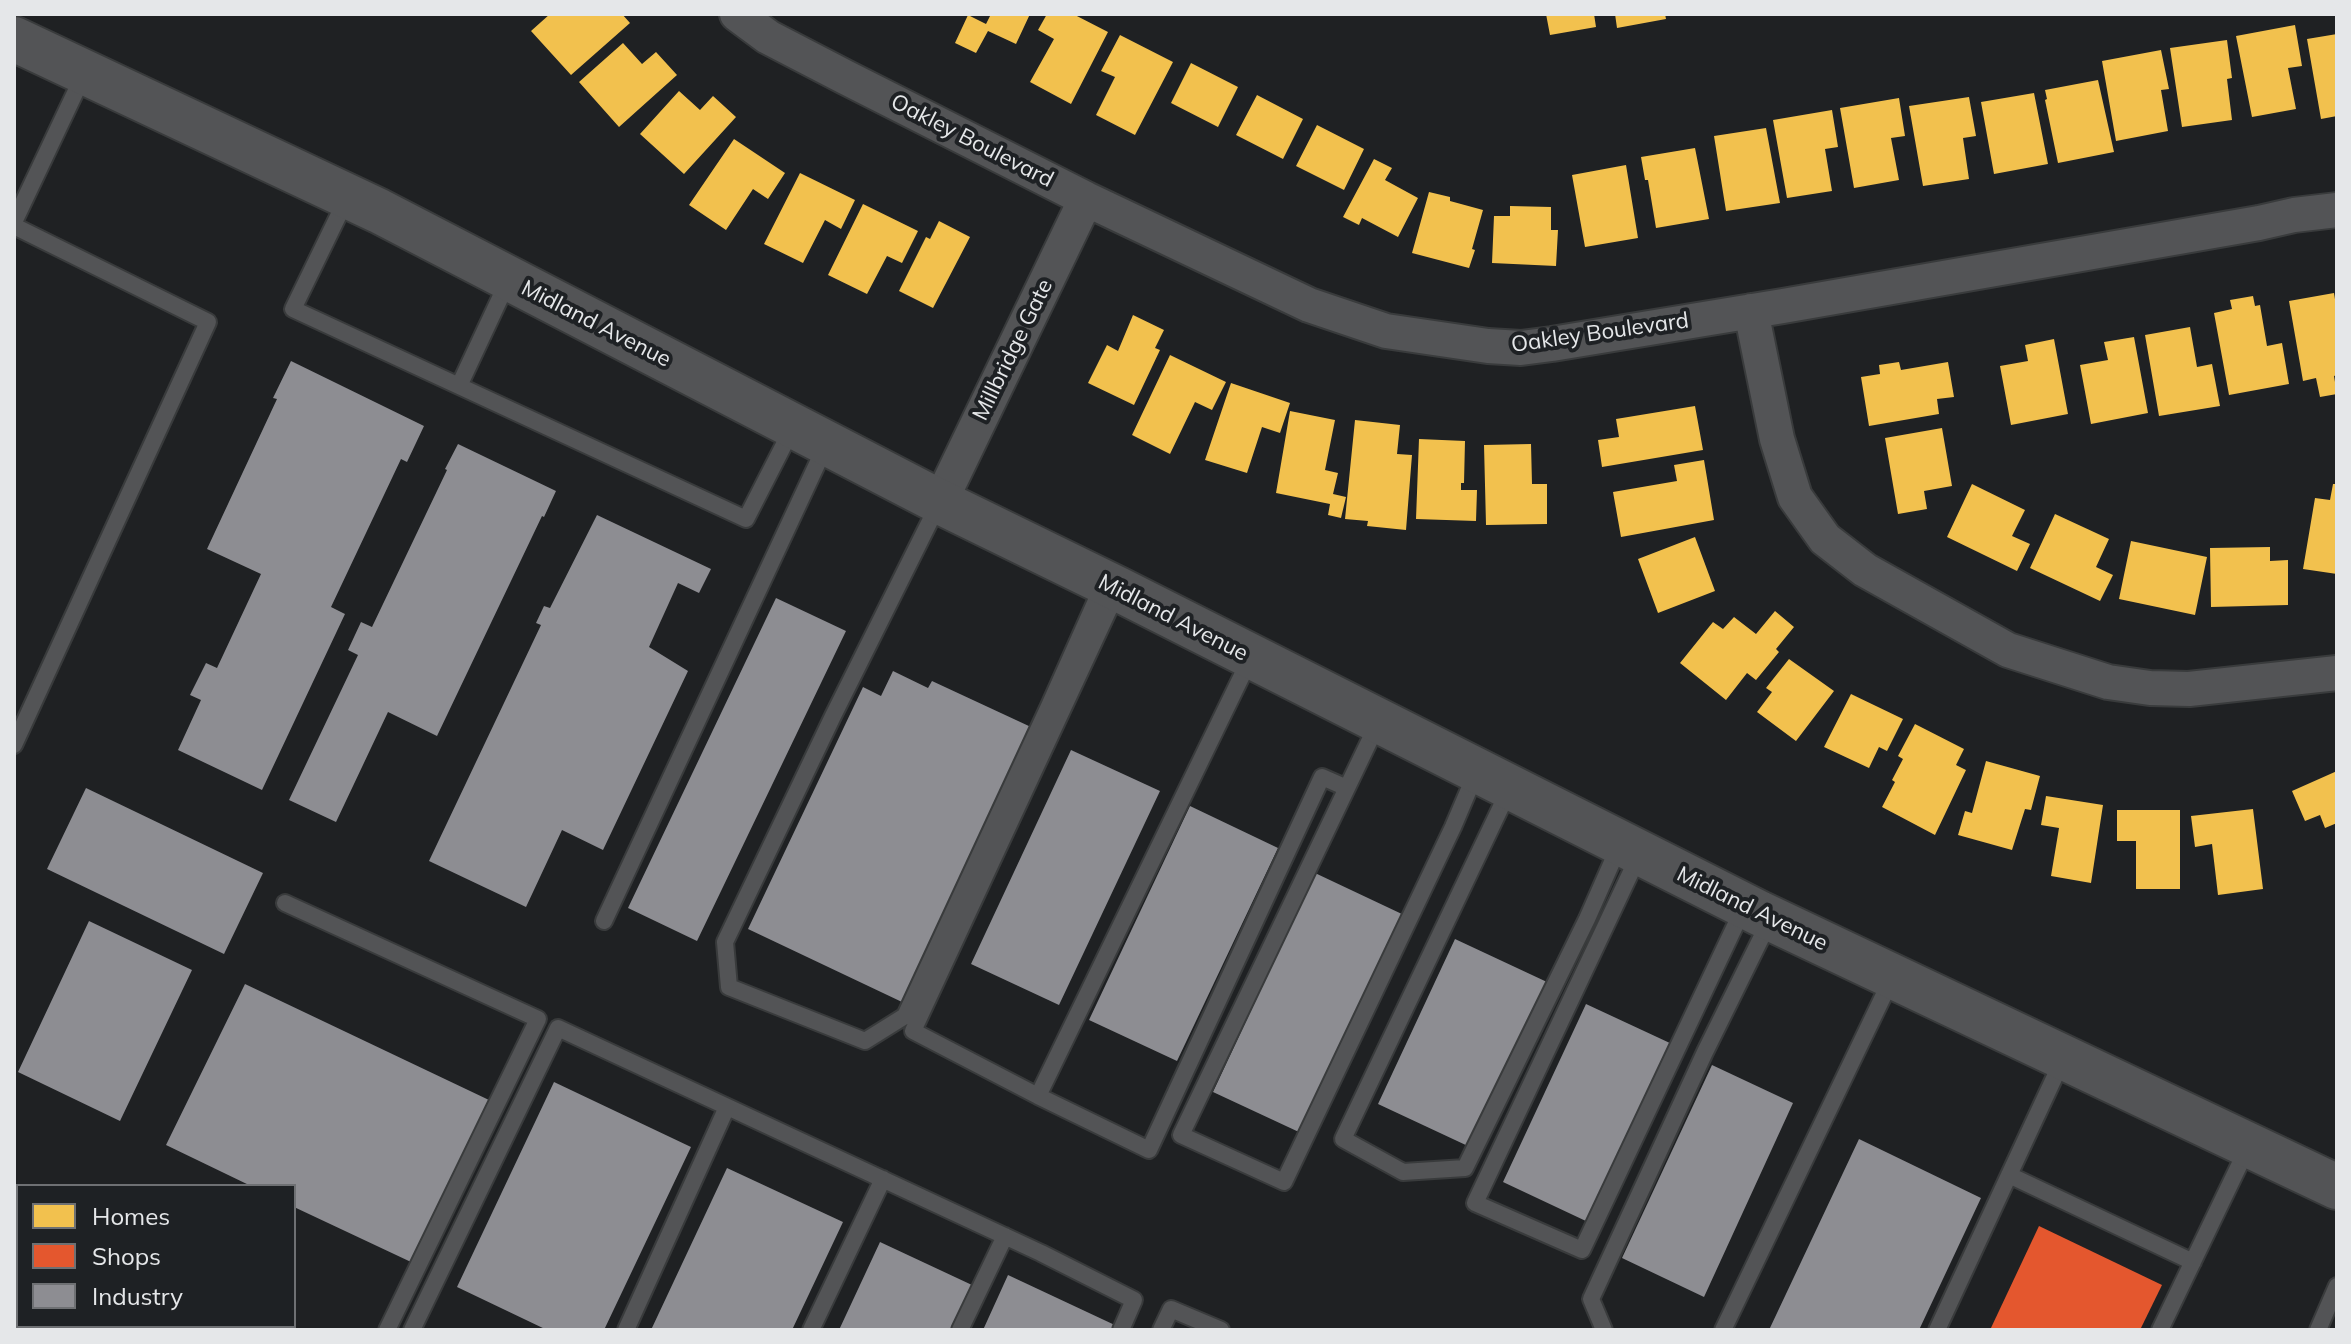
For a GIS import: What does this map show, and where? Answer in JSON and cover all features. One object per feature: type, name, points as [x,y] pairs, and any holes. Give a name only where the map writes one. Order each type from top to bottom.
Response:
[{"type":"main road","name":"Midland Avenue","points":[[14,39],[348,197],[940,502],[1758,912],[2337,1187]]},
{"type":"street","name":"Oakley Boulevard","points":[[737,14],[781,44],[1086,199],[1309,305],[1386,331],[1488,346],[1521,348],[2337,210]]},
{"type":"street","name":"Millbridge Gate","points":[[940,502],[1086,199]]},
{"type":"street","points":[[1751,311],[1777,439],[1795,497],[1825,539],[1865,570],[2008,650],[2108,682],[2189,689],[2337,673]]},
{"type":"lane","points":[[14,745],[208,322],[14,224],[19,203],[85,72]]},
{"type":"lane","points":[[348,197],[293,309],[746,519],[810,435]]},
{"type":"lane","points":[[459,386],[509,279]]},
{"type":"lane","points":[[604,921],[810,435]]},
{"type":"lane","points":[[940,502],[725,942],[729,987],[865,1041],[905,1016],[1049,706],[1111,586]]},
{"type":"lane","points":[[1111,586],[913,1031],[1149,1150],[1322,777],[1347,788]]},
{"type":"lane","points":[[1038,1096],[1251,658]]},
{"type":"lane","points":[[1378,722],[1181,1135],[1284,1182],[1446,841],[1493,780]]},
{"type":"lane","points":[[1493,780],[1343,1139],[1403,1172],[1465,1168],[1587,919],[1630,848]]},
{"type":"lane","points":[[1630,848],[1475,1203],[1582,1250],[1758,912]]},
{"type":"lane","points":[[285,903],[538,1019],[387,1330]]},
{"type":"lane","points":[[1604,1330],[1591,1299],[1705,1052],[1758,912]]},
{"type":"lane","points":[[1723,1330],[1893,977]]},
{"type":"lane","points":[[412,1330],[558,1028],[1005,1236],[1134,1300],[1121,1330]]},
{"type":"lane","points":[[1937,1330],[2063,1058]]},
{"type":"lane","points":[[626,1330],[727,1107]]},
{"type":"lane","points":[[2160,1330],[2249,1145]]},
{"type":"lane","points":[[2009,1175],[2193,1262]]},
{"type":"lane","points":[[811,1330],[883,1179]]},
{"type":"lane","points":[[960,1330],[1005,1236]]},
{"type":"lane","points":[[2318,1330],[2337,1286]]},
{"type":"lane","points":[[400,1302],[421,1311]]},
{"type":"lane","points":[[1161,1330],[1171,1309],[1221,1330]]},
{"type":"building: Homes","points":[[550,14],[622,14],[630,23],[571,75],[531,31]]},
{"type":"building: Homes","points":[[991,14],[1030,14],[1016,44],[988,31],[976,53],[955,43],[968,15],[986,24]]},
{"type":"building: Homes","points":[[1047,14],[1073,14],[1108,32],[1071,104],[1030,82],[1054,39],[1038,30]]},
{"type":"building: Homes","points":[[1546,14],[1594,14],[1596,27],[1550,35]]},
{"type":"building: Homes","points":[[1615,14],[1665,14],[1666,19],[1617,28]]},
{"type":"building: Homes","points":[[2295,25],[2302,66],[2288,68],[2296,109],[2252,117],[2236,36]]},
{"type":"building: Homes","points":[[2337,34],[2337,116],[2321,119],[2307,39]]},
{"type":"building: Homes","points":[[1120,35],[1173,62],[1135,135],[1096,115],[1115,77],[1101,71]]},
{"type":"building: Homes","points":[[2227,40],[2232,78],[2227,79],[2232,120],[2182,127],[2170,48]]},
{"type":"building: Homes","points":[[623,43],[642,64],[656,52],[677,75],[619,127],[579,82]]},
{"type":"building: Homes","points":[[2161,50],[2169,89],[2161,90],[2168,131],[2116,141],[2102,61]]},
{"type":"building: Homes","points":[[1191,63],[1238,87],[1218,127],[1171,103]]},
{"type":"building: Homes","points":[[2098,80],[2114,152],[2058,163],[2045,90]]},
{"type":"building: Homes","points":[[679,91],[700,110],[713,96],[736,117],[684,174],[640,134]]},
{"type":"building: Homes","points":[[2034,93],[2048,164],[1994,174],[1981,102]]},
{"type":"building: Homes","points":[[1257,95],[1303,119],[1283,159],[1236,135]]},
{"type":"building: Homes","points":[[1969,97],[1976,136],[1963,138],[1969,179],[1923,186],[1909,106]]},
{"type":"building: Homes","points":[[1899,98],[1905,136],[1891,138],[1899,180],[1854,188],[1840,108]]},
{"type":"building: Homes","points":[[1832,110],[1838,147],[1825,149],[1832,191],[1787,198],[1773,120]]},
{"type":"building: Homes","points":[[1317,125],[1364,149],[1344,190],[1296,166]]},
{"type":"building: Homes","points":[[1766,128],[1780,203],[1726,211],[1714,136]]},
{"type":"building: Homes","points":[[734,139],[785,173],[768,199],[753,189],[726,230],[689,205]]},
{"type":"building: Homes","points":[[1695,148],[1709,219],[1656,228],[1641,157]]},
{"type":"building: Homes","points":[[1374,159],[1392,168],[1385,180],[1418,198],[1398,237],[1362,218],[1359,225],[1343,217]]},
{"type":"building: Homes","points":[[1626,165],[1638,238],[1585,247],[1572,175]]},
{"type":"building: Homes","points":[[800,173],[855,200],[841,229],[825,220],[803,263],[764,244]]},
{"type":"building: Homes","points":[[1429,192],[1483,210],[1469,268],[1412,253]]},
{"type":"building: Homes","points":[[863,204],[918,231],[902,263],[887,256],[867,294],[828,275]]},
{"type":"building: Homes","points":[[1510,206],[1551,207],[1551,230],[1558,230],[1556,266],[1492,263],[1494,216],[1510,216]]},
{"type":"building: Homes","points":[[939,221],[970,237],[933,308],[899,291],[926,237],[930,239]]},
{"type":"building: Homes","points":[[2334,293],[2337,375],[2334,376],[2337,394],[2320,397],[2316,378],[2303,381],[2289,301]]},
{"type":"building: Homes","points":[[2253,296],[2255,306],[2260,305],[2267,346],[2282,343],[2289,384],[2229,395],[2214,313],[2232,309],[2230,300]]},
{"type":"building: Homes","points":[[1133,315],[1164,330],[1155,348],[1160,350],[1134,405],[1088,383],[1107,345],[1118,351]]},
{"type":"building: Homes","points":[[2190,327],[2197,367],[2212,364],[2220,406],[2159,416],[2145,335]]},
{"type":"building: Homes","points":[[2134,337],[2148,413],[2091,424],[2080,365],[2108,360],[2104,342]]},
{"type":"building: Homes","points":[[2054,339],[2068,414],[2011,425],[2000,366],[2028,361],[2025,345]]},
{"type":"building: Homes","points":[[1170,355],[1226,382],[1212,410],[1195,402],[1170,454],[1132,435]]},
{"type":"building: Homes","points":[[1899,362],[1901,370],[1948,362],[1954,397],[1937,399],[1939,414],[1869,426],[1861,377],[1880,374],[1879,365]]},
{"type":"building: Homes","points":[[1231,383],[1290,403],[1280,433],[1262,427],[1247,473],[1205,460]]},
{"type":"building: Homes","points":[[1695,406],[1703,450],[1602,467],[1598,440],[1619,437],[1616,419]]},
{"type":"building: Homes","points":[[1290,411],[1335,420],[1325,470],[1338,473],[1333,494],[1346,497],[1341,518],[1328,515],[1330,504],[1276,493]]},
{"type":"building: Homes","points":[[1355,420],[1400,425],[1397,454],[1412,455],[1406,530],[1367,526],[1368,521],[1345,519]]},
{"type":"building: Homes","points":[[1942,428],[1952,486],[1924,491],[1927,509],[1898,514],[1885,438]]},
{"type":"building: Homes","points":[[1419,439],[1465,441],[1464,483],[1461,483],[1461,490],[1477,490],[1476,521],[1416,519]]},
{"type":"building: Homes","points":[[1531,444],[1532,484],[1547,484],[1547,524],[1486,525],[1484,445]]},
{"type":"building: Homes","points":[[1704,460],[1714,520],[1621,537],[1613,492],[1677,481],[1674,465]]},
{"type":"building: Homes","points":[[1972,484],[2025,510],[2012,536],[2030,544],[2017,571],[1947,537]]},
{"type":"building: Homes","points":[[2333,484],[2337,484],[2337,574],[2303,569],[2315,498],[2330,500]]},
{"type":"building: Homes","points":[[2055,514],[2109,539],[2096,567],[2113,575],[2100,601],[2030,568]]},
{"type":"building: Homes","points":[[1695,537],[1715,591],[1658,613],[1638,559]]},
{"type":"building: Homes","points":[[2131,541],[2207,557],[2195,615],[2119,599]]},
{"type":"building: Homes","points":[[2270,547],[2270,561],[2288,560],[2288,605],[2211,607],[2210,548]]},
{"type":"building: Homes","points":[[1775,611],[1794,627],[1756,680],[1747,673],[1726,700],[1680,663],[1713,622],[1723,629],[1734,617],[1756,634]]},
{"type":"building: Homes","points":[[1789,659],[1834,691],[1796,741],[1757,712],[1772,692],[1766,688]]},
{"type":"building: Homes","points":[[1851,694],[1903,719],[1887,751],[1879,747],[1869,768],[1824,747]]},
{"type":"building: Homes","points":[[1915,724],[1964,749],[1956,765],[1966,770],[1935,835],[1882,807],[1903,759],[1898,756]]},
{"type":"building: Homes","points":[[1986,761],[2040,776],[2031,810],[2025,809],[2012,850],[1958,835],[1965,811],[1972,813]]},
{"type":"building: Homes","points":[[2337,771],[2337,823],[2325,828],[2320,815],[2305,821],[2292,791]]},
{"type":"building: Homes","points":[[2046,796],[2103,805],[2091,883],[2051,876],[2059,828],[2041,825]]},
{"type":"building: Homes","points":[[2253,809],[2263,889],[2218,895],[2212,844],[2195,847],[2191,816]]},
{"type":"building: Homes","points":[[2117,810],[2180,810],[2180,889],[2136,889],[2136,841],[2117,841]]},
{"type":"building: Shops","points":[[2039,1226],[2162,1285],[2140,1330],[1990,1330]]},
{"type":"building: Industry","points":[[291,361],[424,426],[407,462],[401,459],[331,607],[345,614],[262,790],[178,750],[201,700],[190,695],[206,663],[217,668],[261,574],[207,549],[277,399],[273,398]]},
{"type":"building: Industry","points":[[458,444],[556,491],[437,736],[388,712],[336,822],[289,800],[358,655],[348,650],[361,622],[372,627]]},
{"type":"building: Industry","points":[[597,515],[711,569],[699,593],[678,583],[649,647],[688,671],[603,850],[562,830],[526,907],[429,861],[541,625],[536,623],[544,606],[550,608]]},
{"type":"building: Industry","points":[[776,598],[846,631],[697,941],[628,908]]},
{"type":"building: Industry","points":[[893,671],[928,688],[932,681],[1031,727],[902,1002],[748,929],[863,687],[881,696]]},
{"type":"building: Industry","points":[[1071,750],[1160,791],[1059,1005],[971,964]]},
{"type":"building: Industry","points":[[86,788],[263,873],[224,954],[47,869]]},
{"type":"building: Industry","points":[[1190,806],[1278,848],[1177,1061],[1089,1020]]},
{"type":"building: Industry","points":[[1315,873],[1404,915],[1301,1133],[1213,1092]]},
{"type":"building: Industry","points":[[89,921],[192,970],[120,1121],[18,1072]]},
{"type":"building: Industry","points":[[1455,939],[1547,982],[1470,1147],[1378,1104]]},
{"type":"building: Industry","points":[[245,984],[489,1100],[411,1262],[296,1208],[296,1184],[247,1184],[166,1145]]},
{"type":"building: Industry","points":[[1586,1004],[1672,1044],[1588,1222],[1503,1182]]},
{"type":"building: Industry","points":[[1712,1065],[1793,1103],[1704,1297],[1622,1258]]},
{"type":"building: Industry","points":[[554,1082],[691,1147],[604,1330],[547,1330],[457,1287]]},
{"type":"building: Industry","points":[[1859,1139],[1981,1198],[1919,1330],[1769,1330]]},
{"type":"building: Industry","points":[[727,1168],[843,1222],[792,1330],[651,1330]]},
{"type":"building: Industry","points":[[880,1242],[972,1285],[951,1330],[839,1330]]},
{"type":"building: Industry","points":[[1008,1275],[1119,1327],[1118,1330],[983,1330]]}]
